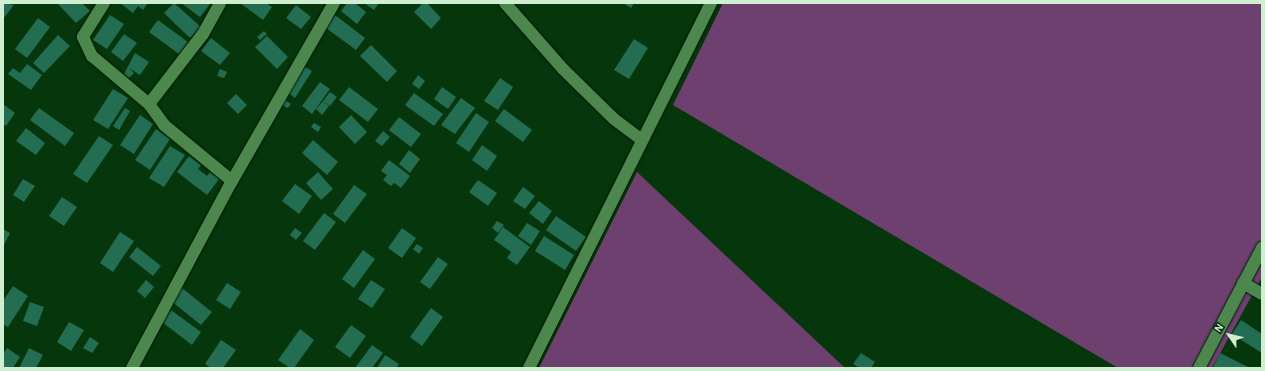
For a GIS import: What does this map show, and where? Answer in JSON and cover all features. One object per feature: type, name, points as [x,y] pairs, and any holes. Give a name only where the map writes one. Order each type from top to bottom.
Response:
[{"type":"street","points":[[104,3],[83,37],[92,56],[149,104],[164,125],[232,182]]},
{"type":"street","points":[[149,104],[203,34],[220,3]]},
{"type":"street","points":[[132,368],[232,182],[334,3]]},
{"type":"street","points":[[505,3],[563,69],[614,119],[642,140]]},
{"type":"street","points":[[529,368],[711,3]]},
{"type":"street","points":[[1199,368],[1262,248]]},
{"type":"street","points":[[1243,283],[1262,294]]},
{"type":"shaded area","points":[[723,3],[1262,3],[1262,277],[1212,368],[1118,368],[673,105]]},
{"type":"shaded area","points":[[637,172],[845,368],[539,368]]},
{"type":"building","points":[[3,3],[14,5],[3,19]]},
{"type":"building","points":[[57,3],[82,3],[90,11],[76,23]]},
{"type":"building","points":[[120,3],[147,4],[143,10],[138,6],[133,13]]},
{"type":"building","points":[[174,3],[201,27],[190,38],[164,13]]},
{"type":"building","points":[[181,3],[209,3],[210,4],[200,17]]},
{"type":"building","points":[[240,3],[266,3],[272,7],[263,20]]},
{"type":"building","points":[[347,3],[355,3],[366,12],[357,24],[341,11]]},
{"type":"building","points":[[364,3],[379,3],[374,10]]},
{"type":"building","points":[[423,3],[427,3],[441,18],[431,29],[414,12]]},
{"type":"building","points":[[623,3],[634,3],[631,8]]},
{"type":"building","points":[[296,5],[311,17],[301,29],[286,18]]},
{"type":"building","points":[[110,15],[124,24],[107,49],[93,40]]},
{"type":"building","points":[[335,15],[365,38],[356,50],[326,28]]},
{"type":"building","points":[[38,18],[50,27],[27,58],[15,49]]},
{"type":"building","points":[[158,20],[188,42],[179,54],[149,32]]},
{"type":"building","points":[[264,31],[267,34],[260,40],[257,37]]},
{"type":"building","points":[[124,34],[137,43],[123,61],[111,52]]},
{"type":"building","points":[[58,35],[70,46],[44,73],[33,63]]},
{"type":"building","points":[[267,36],[288,57],[277,69],[255,47]]},
{"type":"building","points":[[211,38],[230,53],[220,65],[201,51]]},
{"type":"building","points":[[634,39],[648,48],[629,79],[614,70]]},
{"type":"building","points":[[371,45],[397,71],[387,82],[360,56]]},
{"type":"building","points":[[135,53],[149,62],[140,75],[129,68],[134,73],[129,78],[124,74]]},
{"type":"building","points":[[27,64],[42,75],[31,90],[8,74],[13,68],[20,73]]},
{"type":"building","points":[[305,67],[312,71],[295,98],[288,93]]},
{"type":"building","points":[[220,69],[227,72],[224,78],[217,76]]},
{"type":"building","points":[[418,75],[425,81],[419,89],[412,84]]},
{"type":"building","points":[[500,78],[513,87],[498,110],[484,101]]},
{"type":"building","points":[[320,82],[330,89],[312,114],[302,106]]},
{"type":"building","points":[[349,87],[378,109],[368,122],[339,100]]},
{"type":"building","points":[[442,87],[456,97],[448,109],[434,99]]},
{"type":"building","points":[[113,89],[128,98],[108,129],[93,120]]},
{"type":"building","points":[[330,92],[337,97],[330,106],[323,101]]},
{"type":"building","points":[[414,93],[443,114],[434,126],[405,105]]},
{"type":"building","points":[[236,94],[247,105],[238,114],[227,103]]},
{"type":"building","points":[[461,98],[475,108],[455,134],[441,125]]},
{"type":"building","points":[[285,100],[291,104],[288,108],[282,105]]},
{"type":"building","points":[[323,101],[329,106],[322,115],[316,109]]},
{"type":"building","points":[[3,104],[15,113],[6,126],[3,124]]},
{"type":"building","points":[[39,108],[74,133],[65,146],[30,120]]},
{"type":"building","points":[[125,108],[130,111],[119,130],[113,126]]},
{"type":"building","points":[[504,109],[532,130],[523,142],[495,121]]},
{"type":"building","points":[[476,113],[489,122],[469,152],[456,143]]},
{"type":"building","points":[[140,115],[153,124],[134,154],[120,145]]},
{"type":"building","points":[[351,115],[367,132],[355,144],[339,127]]},
{"type":"building","points":[[399,117],[421,134],[411,147],[389,130]]},
{"type":"building","points":[[314,123],[321,127],[318,132],[311,127]]},
{"type":"building","points":[[26,128],[45,143],[36,155],[16,141]]},
{"type":"building","points":[[156,129],[170,139],[150,170],[135,160]]},
{"type":"building","points":[[383,131],[390,137],[382,146],[375,141]]},
{"type":"building","points":[[99,136],[113,145],[87,183],[73,174]]},
{"type":"building","points":[[313,140],[338,162],[327,175],[302,153]]},
{"type":"building","points":[[482,145],[497,156],[487,171],[472,160]]},
{"type":"building","points":[[170,146],[185,155],[164,187],[149,178]]},
{"type":"building","points":[[409,150],[420,159],[410,173],[399,164]]},
{"type":"building","points":[[189,156],[201,165],[198,169],[207,176],[210,172],[219,179],[207,195],[177,172]]},
{"type":"building","points":[[389,160],[410,176],[401,188],[394,183],[391,186],[383,180],[387,175],[381,171]]},
{"type":"building","points":[[318,172],[333,189],[321,200],[306,183]]},
{"type":"building","points":[[23,179],[35,186],[24,202],[13,195]]},
{"type":"building","points":[[478,180],[497,193],[488,206],[469,192]]},
{"type":"building","points":[[295,184],[312,196],[299,214],[282,201]]},
{"type":"building","points":[[354,185],[367,194],[345,223],[333,214]]},
{"type":"building","points":[[523,187],[535,196],[525,209],[513,201]]},
{"type":"building","points":[[62,197],[77,207],[64,226],[49,216]]},
{"type":"building","points":[[539,201],[552,211],[543,224],[529,213]]},
{"type":"building","points":[[324,213],[336,222],[315,250],[303,241]]},
{"type":"building","points":[[556,216],[586,237],[576,251],[546,230]]},
{"type":"building","points":[[497,221],[504,225],[498,233],[492,228]]},
{"type":"building","points":[[527,223],[540,231],[531,245],[518,236]]},
{"type":"building","points":[[503,227],[530,247],[517,265],[507,258],[511,252],[494,240]]},
{"type":"building","points":[[295,228],[302,233],[296,240],[290,235]]},
{"type":"building","points":[[402,228],[416,238],[402,258],[388,248]]},
{"type":"building","points":[[3,229],[10,233],[3,247]]},
{"type":"building","points":[[120,232],[134,241],[113,272],[100,263]]},
{"type":"building","points":[[544,236],[574,255],[565,270],[535,251]]},
{"type":"building","points":[[417,244],[423,248],[419,254],[413,249]]},
{"type":"building","points":[[137,247],[161,266],[153,276],[129,257]]},
{"type":"building","points":[[363,250],[375,259],[354,288],[342,279]]},
{"type":"building","points":[[438,257],[448,264],[430,289],[420,282]]},
{"type":"building","points":[[146,280],[154,287],[145,298],[137,291]]},
{"type":"building","points":[[371,280],[385,289],[372,308],[358,299]]},
{"type":"building","points":[[227,283],[241,292],[230,309],[216,300]]},
{"type":"building","points":[[13,286],[28,296],[8,327],[3,324],[3,301]]},
{"type":"building","points":[[182,288],[212,312],[201,325],[171,301]]},
{"type":"building","points":[[30,302],[44,307],[37,326],[23,321]]},
{"type":"building","points":[[431,308],[443,317],[422,346],[410,337]]},
{"type":"building","points":[[171,310],[201,332],[192,345],[162,322]]},
{"type":"building","points":[[1241,320],[1262,334],[1262,353],[1232,334]]},
{"type":"building","points":[[69,322],[84,330],[71,351],[57,342]]},
{"type":"building","points":[[351,325],[366,336],[350,358],[335,347]]},
{"type":"building","points":[[300,329],[314,340],[294,368],[290,368],[278,360]]},
{"type":"building","points":[[90,337],[99,343],[92,353],[83,348]]},
{"type":"building","points":[[221,340],[236,350],[223,368],[211,368],[205,364]]},
{"type":"building","points":[[372,345],[383,353],[372,368],[355,368]]},
{"type":"building","points":[[7,348],[20,357],[13,368],[3,368],[3,354]]},
{"type":"building","points":[[29,348],[43,355],[36,368],[19,368]]},
{"type":"building","points":[[861,353],[875,362],[871,368],[860,368],[853,364]]},
{"type":"building","points":[[1220,353],[1250,368],[1213,368]]},
{"type":"building","points":[[385,355],[399,364],[396,368],[377,368]]}]
